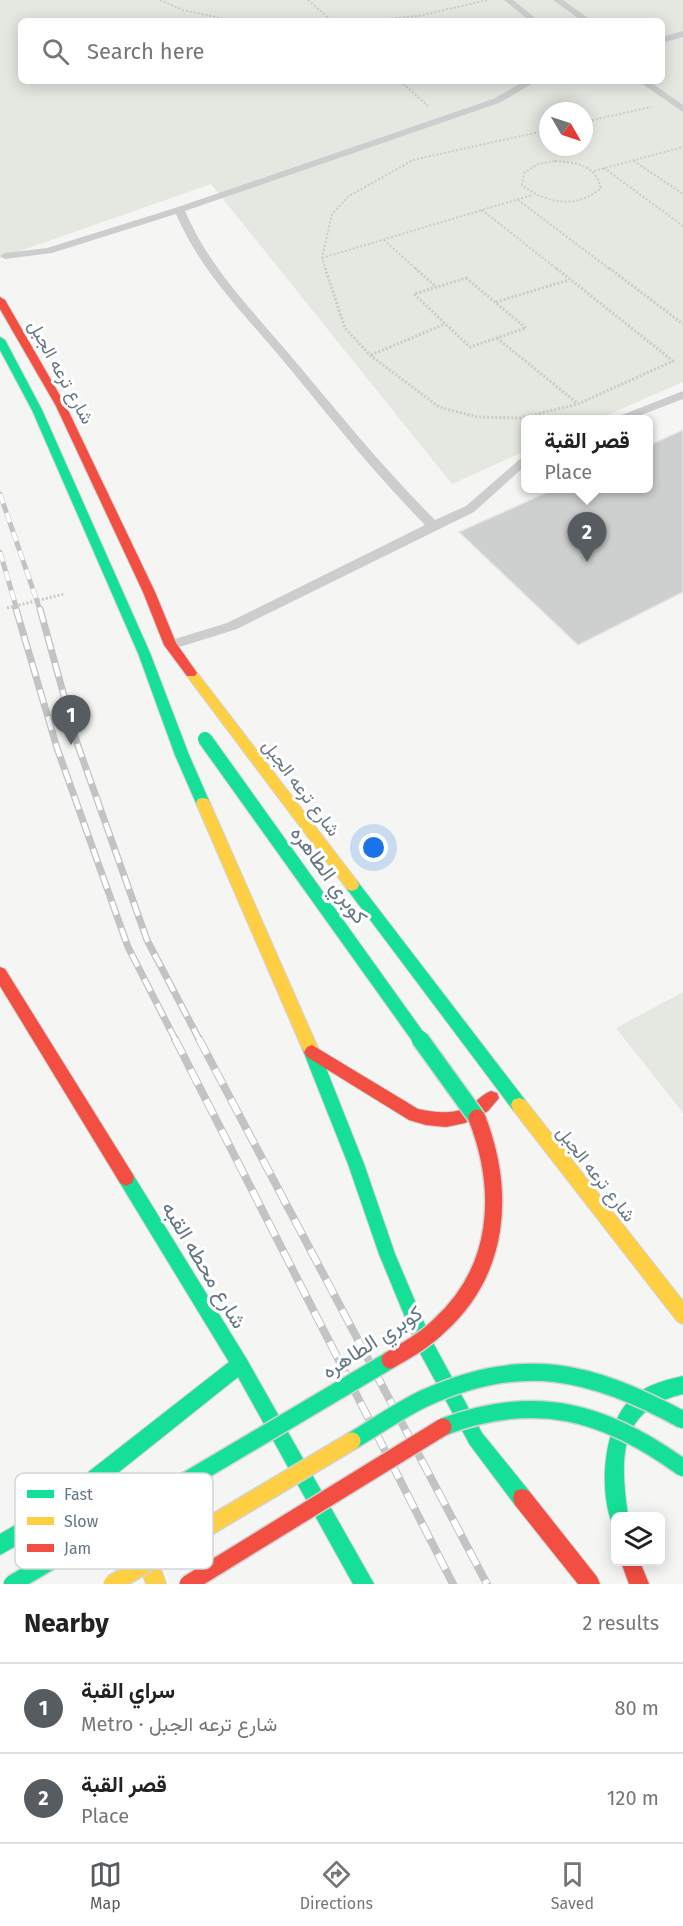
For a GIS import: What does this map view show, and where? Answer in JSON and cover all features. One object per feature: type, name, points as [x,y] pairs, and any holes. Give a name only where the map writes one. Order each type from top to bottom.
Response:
[{"type":"main road","name":"شارع ترعه الجبل","points":[[0,300],[61,406],[149,591],[170,645],[497,1077],[683,1315]]},
{"type":"main road","points":[[0,340],[37,410],[144,653],[182,755],[312,1052],[356,1164],[387,1254],[425,1345],[476,1439],[590,1584]]},
{"type":"main road","points":[[144,653],[178,701]]},
{"type":"main road","name":"كوبري الطاهره","points":[[199,1473],[430,1334],[456,1307],[477,1276],[490,1243],[496,1208],[495,1174],[487,1141],[473,1110],[202,734]]},
{"type":"main road","name":"شارع محطه القبه","points":[[0,973],[240,1364],[364,1584]]},
{"type":"main road","points":[[312,1052],[415,1115],[433,1121],[452,1121],[470,1116],[485,1106],[495,1092],[497,1077]]},
{"type":"main road","points":[[102,1473],[240,1364]]},
{"type":"main road","points":[[213,1524],[420,1400],[456,1383],[493,1374],[531,1370],[570,1373],[608,1382],[637,1394],[683,1420]]},
{"type":"main road","points":[[619,1512],[613,1461],[616,1436],[630,1413],[649,1395],[673,1386],[683,1385]]},
{"type":"main road","points":[[213,1568],[428,1434],[468,1416],[522,1408],[555,1409],[598,1419],[640,1438],[683,1468]]},
{"type":"main road","points":[[0,1545],[15,1536]]},
{"type":"main road","points":[[632,1566],[639,1584]]},
{"type":"main road","name":"كوبري الطاهره","points":[[12,1584],[37,1569]]},
{"type":"main road","points":[[112,1584],[137,1569]]},
{"type":"main road","points":[[152,1569],[156,1584]]},
{"type":"main road","points":[[188,1584],[212,1569]]},
{"type":"lane","points":[[508,0],[531,18]]},
{"type":"lane","points":[[557,0],[584,18]]},
{"type":"lane","points":[[665,38],[683,34]]},
{"type":"lane","points":[[4,256],[48,251],[179,210],[496,101],[527,84]]},
{"type":"lane","points":[[647,84],[683,109]]},
{"type":"lane","points":[[179,210],[187,232],[223,282],[400,493],[433,526]]},
{"type":"lane","points":[[629,415],[683,395]]},
{"type":"lane","points":[[170,645],[232,626],[470,509],[521,462]]},
{"type":"path","points":[[160,0],[183,10],[220,18]]},
{"type":"path","points":[[308,0],[329,18]]},
{"type":"path","points":[[396,18],[418,16],[488,0]]},
{"type":"path","points":[[403,84],[428,106]]},
{"type":"path","points":[[593,120],[673,102]]},
{"type":"path","points":[[521,418],[477,417],[439,407],[371,356],[345,328],[322,258],[332,214],[349,196],[413,160],[539,132]]},
{"type":"path","points":[[594,171],[683,147]]},
{"type":"path","points":[[555,161],[577,164],[594,171],[600,177],[601,188],[596,195],[581,201],[551,202],[532,195],[522,185],[524,173],[538,164],[555,161]]},
{"type":"path","points":[[634,161],[683,194]]},
{"type":"path","points":[[604,168],[683,226]]},
{"type":"path","points":[[322,258],[532,195]]},
{"type":"path","points":[[518,200],[683,324]]},
{"type":"path","points":[[482,210],[673,361],[578,404],[532,415]]},
{"type":"path","points":[[384,240],[436,287]]},
{"type":"path","points":[[466,278],[495,302],[526,328],[470,347],[414,294],[466,278]]},
{"type":"path","points":[[495,302],[569,279]]},
{"type":"path","points":[[371,356],[445,324]]},
{"type":"path","points":[[496,338],[578,404]]},
{"type":"path","points":[[7,608],[64,594]]},
{"type":"shaded area","points":[[0,0],[683,0],[683,382],[607,415],[521,415],[521,453],[452,484],[211,184],[0,258]]},
{"type":"shaded area","points":[[683,992],[683,1113],[616,1028]]},
{"type":"building","points":[[683,430],[683,592],[578,645],[459,532],[546,493],[653,493],[653,444]]},
{"type":"railway","points":[[0,494],[40,610]]},
{"type":"railway","points":[[0,552],[17,610]]},
{"type":"railway","points":[[16,609],[57,748],[128,947],[176,1041]]},
{"type":"railway","points":[[40,609],[77,743],[147,940],[200,1041]]},
{"type":"railway","points":[[175,1039],[453,1584]]},
{"type":"railway","points":[[199,1039],[487,1584]]},
{"type":"traffic: fast","points":[[0,340],[37,410],[144,653],[182,755],[203,803]]},
{"type":"traffic: fast","points":[[205,739],[477,1118]]},
{"type":"traffic: fast","points":[[352,885],[519,1105]]},
{"type":"traffic: fast","points":[[310,1048],[356,1164],[387,1254],[425,1345],[476,1439],[522,1498]]},
{"type":"traffic: fast","points":[[126,1178],[240,1364],[364,1584]]},
{"type":"traffic: fast","points":[[199,1473],[390,1360]]},
{"type":"traffic: fast","points":[[102,1473],[240,1364]]},
{"type":"traffic: fast","points":[[352,1441],[423,1399],[492,1375],[524,1371],[556,1372],[587,1378],[618,1388],[683,1420]]},
{"type":"traffic: fast","points":[[618,1512],[615,1473],[616,1452],[629,1415],[642,1401],[659,1391],[683,1385]]},
{"type":"traffic: fast","points":[[443,1427],[474,1415],[505,1409],[537,1409],[568,1413],[599,1421],[629,1433],[657,1449],[683,1468]]},
{"type":"traffic: fast","points":[[0,1545],[15,1536]]},
{"type":"traffic: fast","points":[[12,1584],[37,1569]]},
{"type":"traffic: slow","points":[[191,673],[352,885]]},
{"type":"traffic: slow","points":[[203,803],[310,1048]]},
{"type":"traffic: slow","points":[[519,1105],[683,1315]]},
{"type":"traffic: slow","points":[[213,1524],[352,1441]]},
{"type":"traffic: slow","points":[[112,1584],[137,1569]]},
{"type":"traffic: slow","points":[[151,1569],[156,1584]]},
{"type":"traffic: jam","points":[[0,300],[61,406],[149,592],[170,645],[191,673]]},
{"type":"traffic: jam","points":[[0,973],[126,1178]]},
{"type":"traffic: jam","points":[[312,1052],[415,1115],[426,1118],[446,1119],[465,1116],[483,1106],[491,1098]]},
{"type":"traffic: jam","points":[[390,1360],[427,1336],[447,1319],[478,1274],[488,1249],[495,1197],[493,1170],[487,1144],[477,1118]]},
{"type":"traffic: jam","points":[[213,1569],[443,1427]]},
{"type":"traffic: jam","points":[[522,1498],[590,1584]]},
{"type":"traffic: jam","points":[[632,1566],[639,1584]]},
{"type":"traffic: jam","points":[[188,1584],[212,1569]]},
{"type":"place","name":"قصر القبة","points":[[587,562]]},
{"type":"place","name":"سراي القبة","points":[[71,745]]}]
